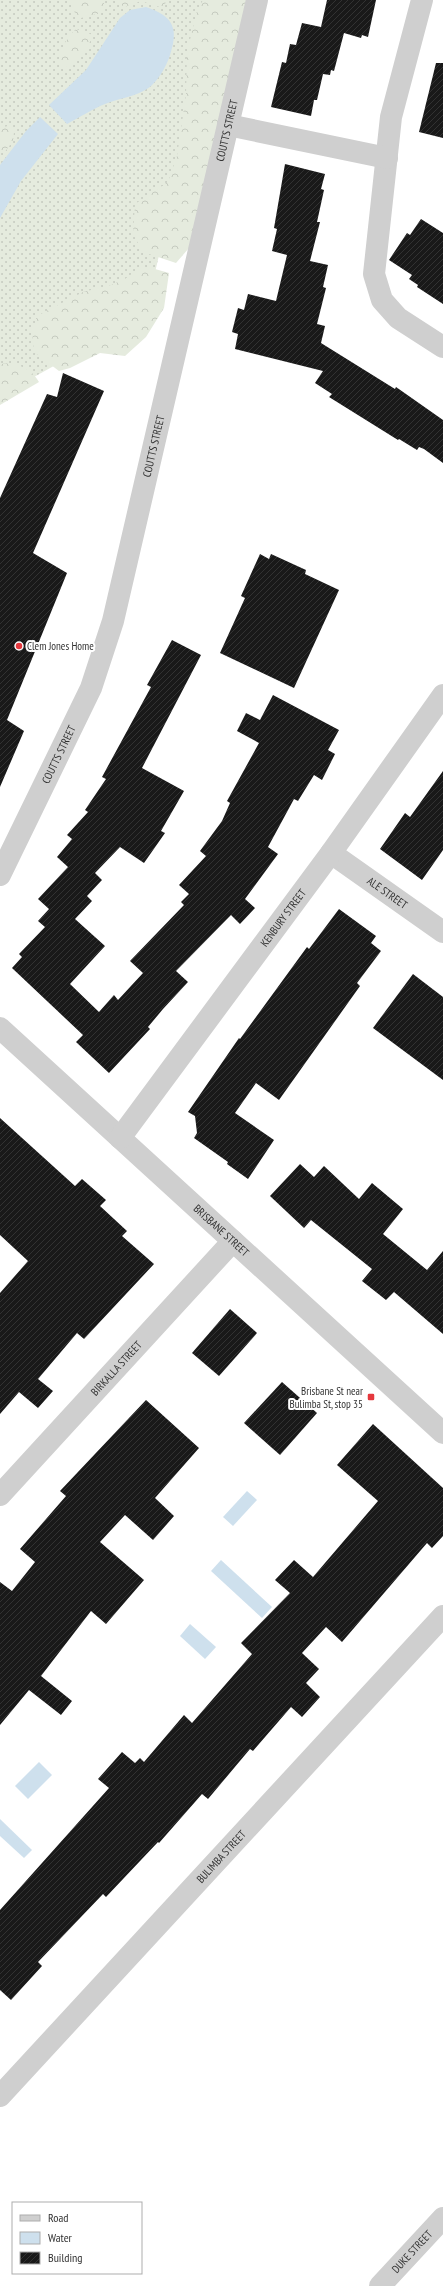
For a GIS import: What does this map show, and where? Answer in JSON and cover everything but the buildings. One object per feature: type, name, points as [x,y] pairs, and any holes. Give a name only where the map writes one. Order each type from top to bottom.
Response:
[{"type":"street","name":"COUTTS STREET","points":[[0,875],[91,688],[113,621],[257,0]]},
{"type":"street","points":[[422,0],[391,117],[374,274],[382,300],[398,318],[443,347]]},
{"type":"street","points":[[228,125],[387,158]]},
{"type":"street","name":"KENBURY STREET","points":[[120,1138],[331,853],[443,695]]},
{"type":"street","name":"ALE STREET","points":[[331,853],[443,932]]},
{"type":"street","name":"BRISBANE STREET","points":[[0,1028],[443,1433]]},
{"type":"street","name":"BIRKALLA STREET","points":[[0,1495],[233,1241]]},
{"type":"street","name":"BULIMBA STREET","points":[[0,2096],[443,1616]]},
{"type":"street","name":"DUKE STREET","points":[[380,2286],[443,2218]]},
{"type":"green space","points":[[0,0],[219,0],[145,315],[0,396]]},
{"type":"green space","points":[[72,0],[105,0],[101,13],[81,18],[71,9]]},
{"type":"green space","points":[[120,0],[167,0],[163,8],[141,1],[123,8]]},
{"type":"green space","points":[[203,0],[248,0],[189,248],[176,263],[143,252],[133,234],[135,204],[168,182],[177,156],[186,95],[187,52],[197,11]]},
{"type":"green space","points":[[76,29],[93,35],[82,56],[73,64],[61,69],[60,58],[65,42]]},
{"type":"green space","points":[[8,126],[14,132],[13,141],[4,153],[0,153],[0,128]]},
{"type":"green space","points":[[148,267],[169,273],[164,308],[146,337],[125,356],[100,353],[70,368],[59,371],[34,352],[32,332],[37,316],[83,292],[111,285],[125,279],[138,269]]},
{"type":"green space","points":[[11,363],[27,370],[34,375],[39,382],[0,405],[0,364]]},
{"type":"water","points":[[146,7],[162,14],[172,24],[174,37],[173,46],[161,74],[153,84],[143,91],[100,106],[67,124],[49,105],[86,70],[120,18],[130,10]]},
{"type":"water","points":[[40,117],[58,134],[21,181],[0,218],[0,165],[26,131]]},
{"type":"water","points":[[247,1491],[257,1500],[233,1526],[223,1517]]},
{"type":"water","points":[[221,1560],[272,1607],[262,1618],[211,1571]]},
{"type":"water","points":[[190,1624],[216,1647],[205,1659],[180,1636]]},
{"type":"water","points":[[39,1762],[52,1775],[28,1799],[15,1786]]},
{"type":"water","points":[[0,1819],[32,1850],[24,1858],[0,1836]]},
{"type":"place","name":"Clem Jones Home","points":[[19,646]]},
{"type":"place","name":"Brisbane St near Bulimba St, stop 35","points":[[371,1397]]}]
